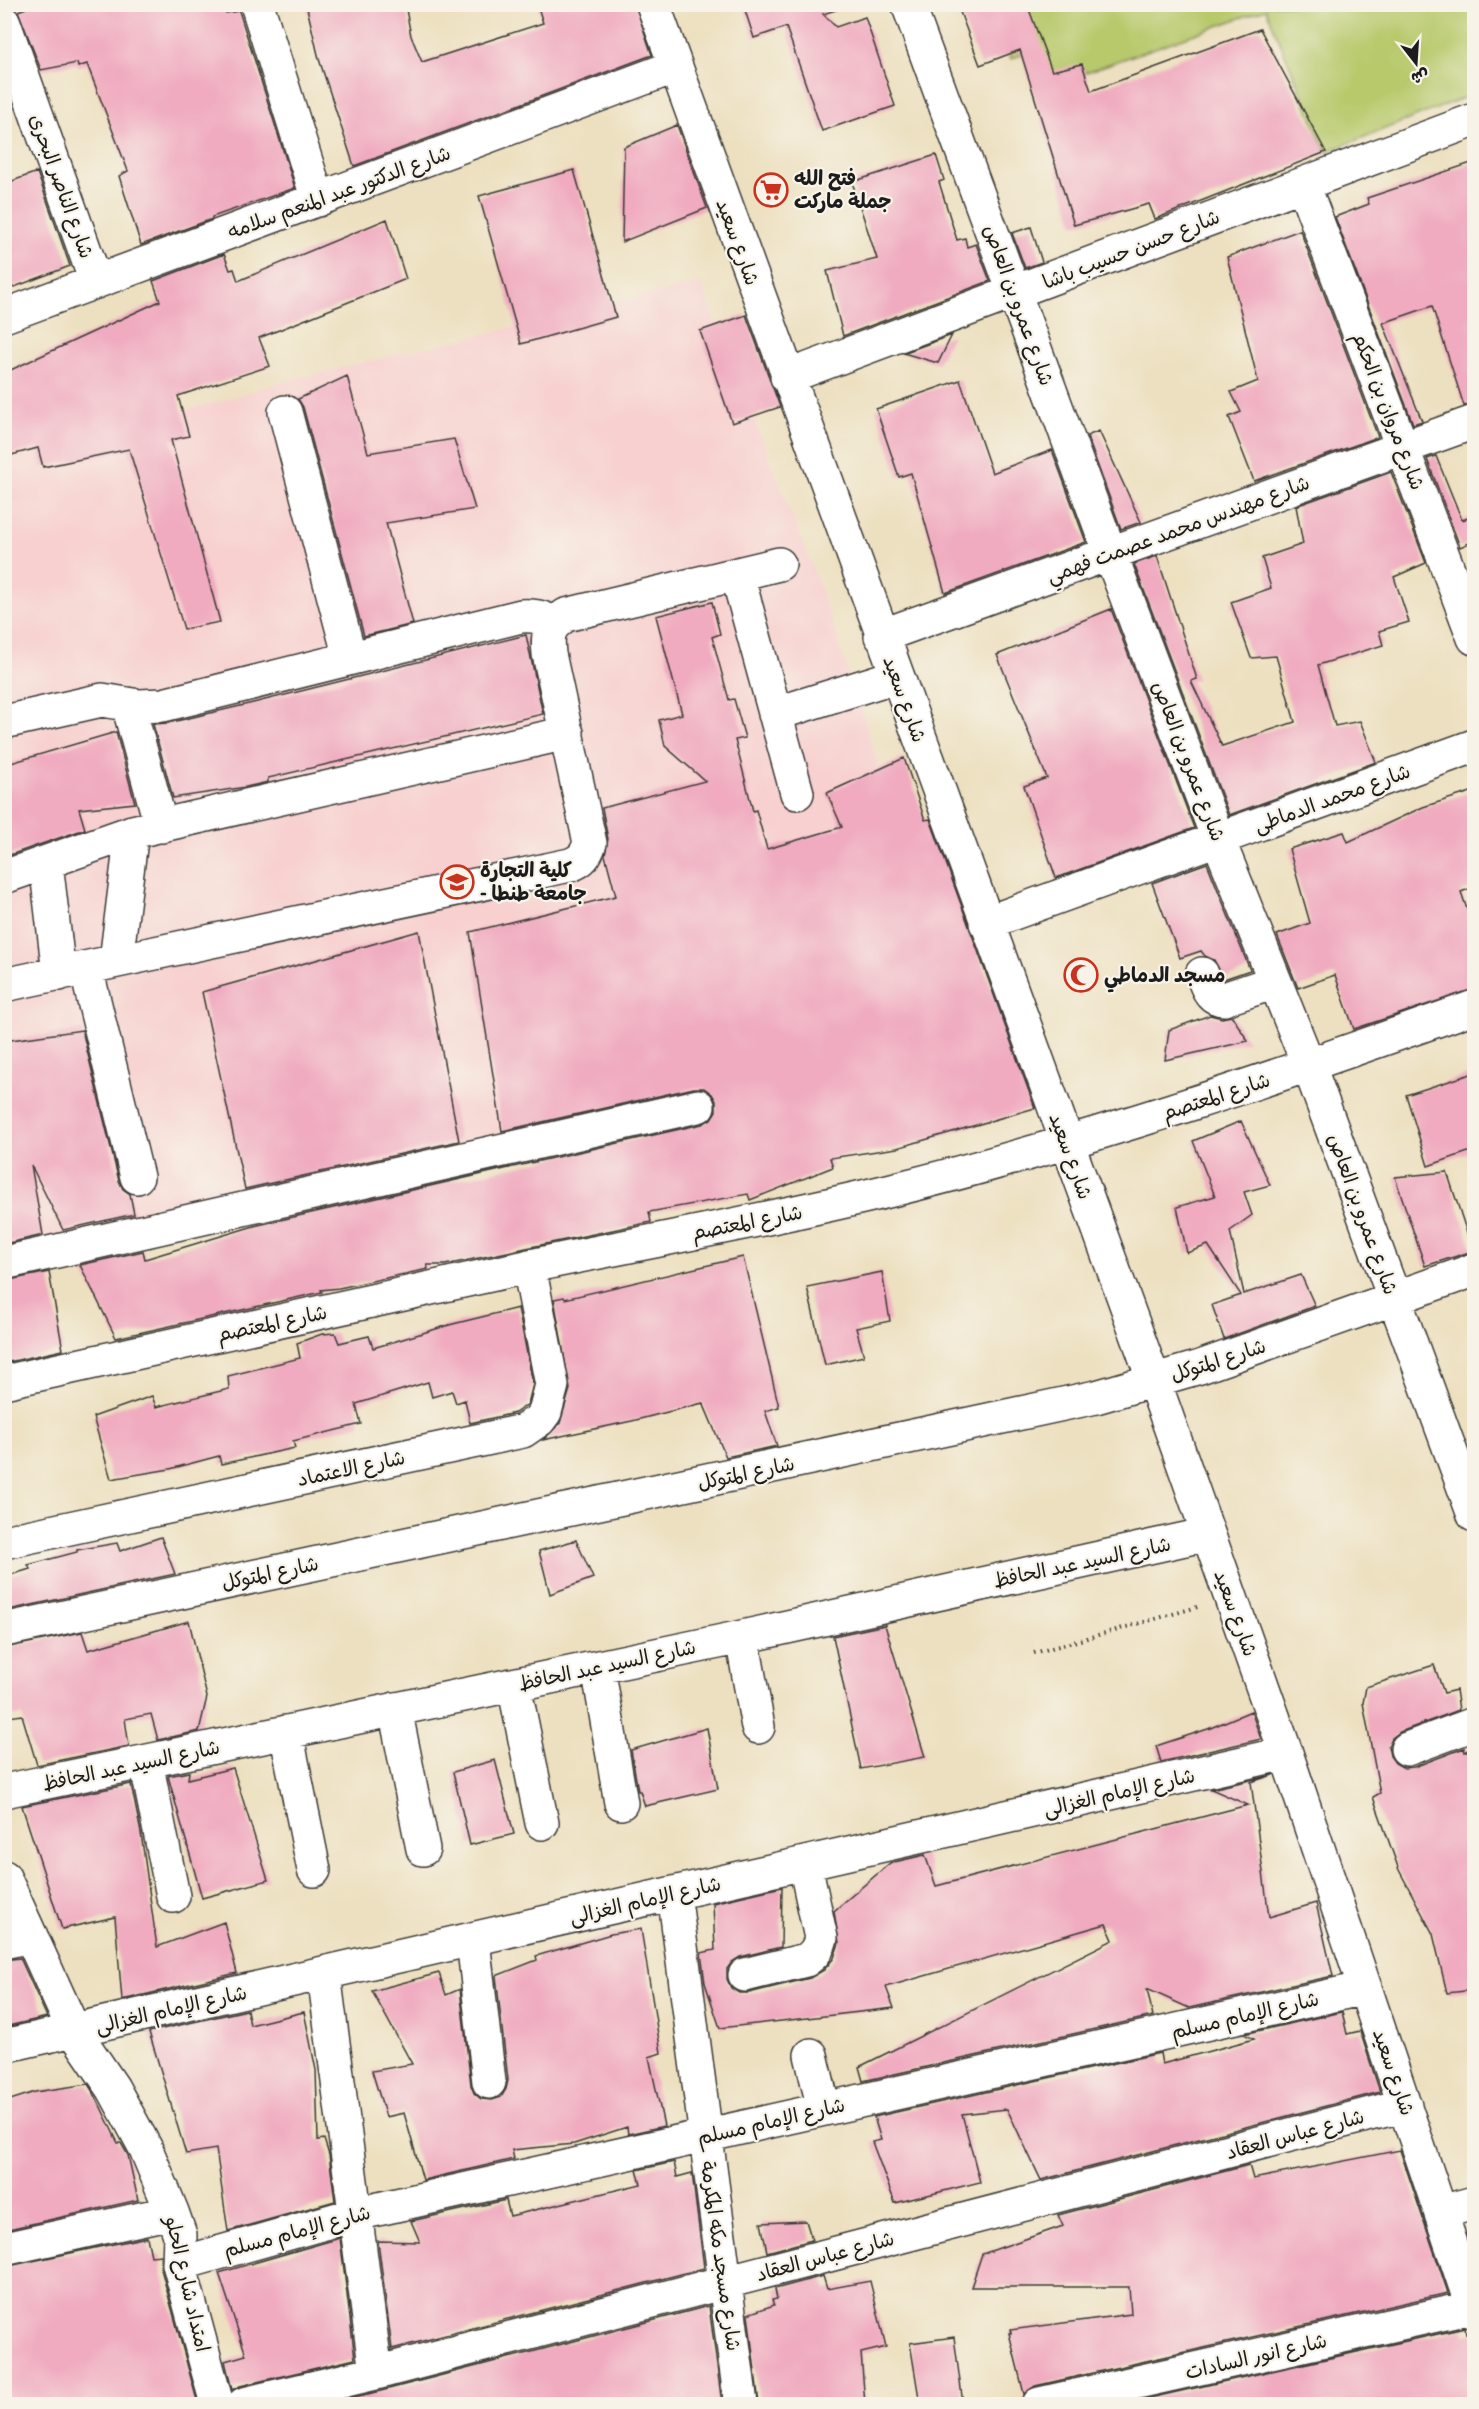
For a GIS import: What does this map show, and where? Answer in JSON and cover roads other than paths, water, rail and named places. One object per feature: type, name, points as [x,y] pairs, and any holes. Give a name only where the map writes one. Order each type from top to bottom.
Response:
[{"type":"street","points":[[257,4],[318,200]]},
{"type":"street","name":"شارع سعيد","points":[[653,4],[881,636],[1154,1381],[1286,1753],[1474,2309]]},
{"type":"street","name":"شارع عمرو بن العاص","points":[[908,4],[1110,553],[1218,839],[1309,1066],[1473,1508]]},
{"type":"street","name":"شارع الناصر البحرى","points":[[4,23],[96,282]]},
{"type":"street","name":"شارع الدكتور عبد المنعم سلامه","points":[[4,316],[674,67]]},
{"type":"street","name":"شارع حسن حسيب باشا","points":[[787,377],[1474,120]]},
{"type":"street","name":"شارع مروان بن الحكم","points":[[1303,184],[1474,638]]},
{"type":"street","points":[[285,412],[350,658]]},
{"type":"street","name":"شارع مهندس محمد عصمت فهمي","points":[[881,636],[1474,422]]},
{"type":"street","points":[[4,986],[559,868],[580,861],[587,854],[590,843],[549,654],[548,637],[553,623],[566,615],[779,564]]},
{"type":"street","points":[[737,574],[797,793]]},
{"type":"street","points":[[4,722],[102,700],[139,706],[163,705],[521,616],[532,615],[553,623]]},
{"type":"street","points":[[775,714],[896,676]]},
{"type":"street","points":[[87,967],[146,829],[128,704]]},
{"type":"street","points":[[4,877],[46,863],[72,851],[146,829],[567,733]]},
{"type":"street","name":"شارع محمد الدماطى","points":[[986,923],[1474,746]]},
{"type":"street","points":[[46,863],[87,967],[137,1177]]},
{"type":"street","points":[[1202,974],[1210,995],[1216,999],[1224,999],[1275,982]]},
{"type":"street","name":"شارع المعتصم","points":[[4,1382],[529,1266],[806,1210],[904,1187],[1066,1143],[1309,1066],[1474,1007]]},
{"type":"street","points":[[4,1263],[698,1106]]},
{"type":"street","name":"شارع الاعتماد","points":[[4,1542],[523,1431],[539,1420],[545,1412],[552,1385],[529,1266]]},
{"type":"street","name":"شارع المتوكل","points":[[4,1630],[1036,1412],[1154,1381],[1474,1270]]},
{"type":"street","name":"شارع السيد عبد الحافظ","points":[[4,1791],[514,1685],[1208,1534]]},
{"type":"street","points":[[742,1636],[758,1727]]},
{"type":"street","points":[[598,1667],[621,1803]]},
{"type":"street","points":[[514,1685],[542,1823]]},
{"type":"street","points":[[395,1709],[423,1849]]},
{"type":"street","points":[[1407,1749],[1474,1724]]},
{"type":"street","points":[[286,1732],[314,1870]]},
{"type":"street","name":"شارع الإمام الغزالى","points":[[4,2046],[1286,1753]]},
{"type":"street","points":[[146,1762],[173,1896]]},
{"type":"street","points":[[745,1975],[806,1960],[814,1955],[819,1947],[821,1938],[805,1864]]},
{"type":"street","name":"امتداد شارع الحلو","points":[[4,1877],[18,1939],[74,2031],[113,2088],[146,2149],[172,2212],[180,2235],[179,2264],[217,2404]]},
{"type":"street","name":"شارع مسجد مكه المكرمة","points":[[674,1893],[741,2404]]},
{"type":"street","points":[[473,1940],[489,2082]]},
{"type":"street","points":[[324,1974],[376,2373]]},
{"type":"street","name":"شارع الإمام مسلم","points":[[179,2264],[356,2214],[1365,1988]]},
{"type":"street","points":[[811,2055],[824,2109]]},
{"type":"street","name":"شارع عباس العقاد","points":[[244,2404],[376,2373],[1405,2105]]},
{"type":"street","points":[[1441,2212],[1474,2203]]},
{"type":"street","points":[[4,2249],[172,2212]]},
{"type":"street","name":"شارع انور السادات","points":[[1039,2404],[1474,2309]]},
{"type":"place","name":"فتح الله جملة ماركت","points":[[771,190]]},
{"type":"place","name":"كلية التجارة - جامعة طنطا","points":[[457,882]]},
{"type":"place","name":"مسجد الدماطي","points":[[1081,975]]}]
